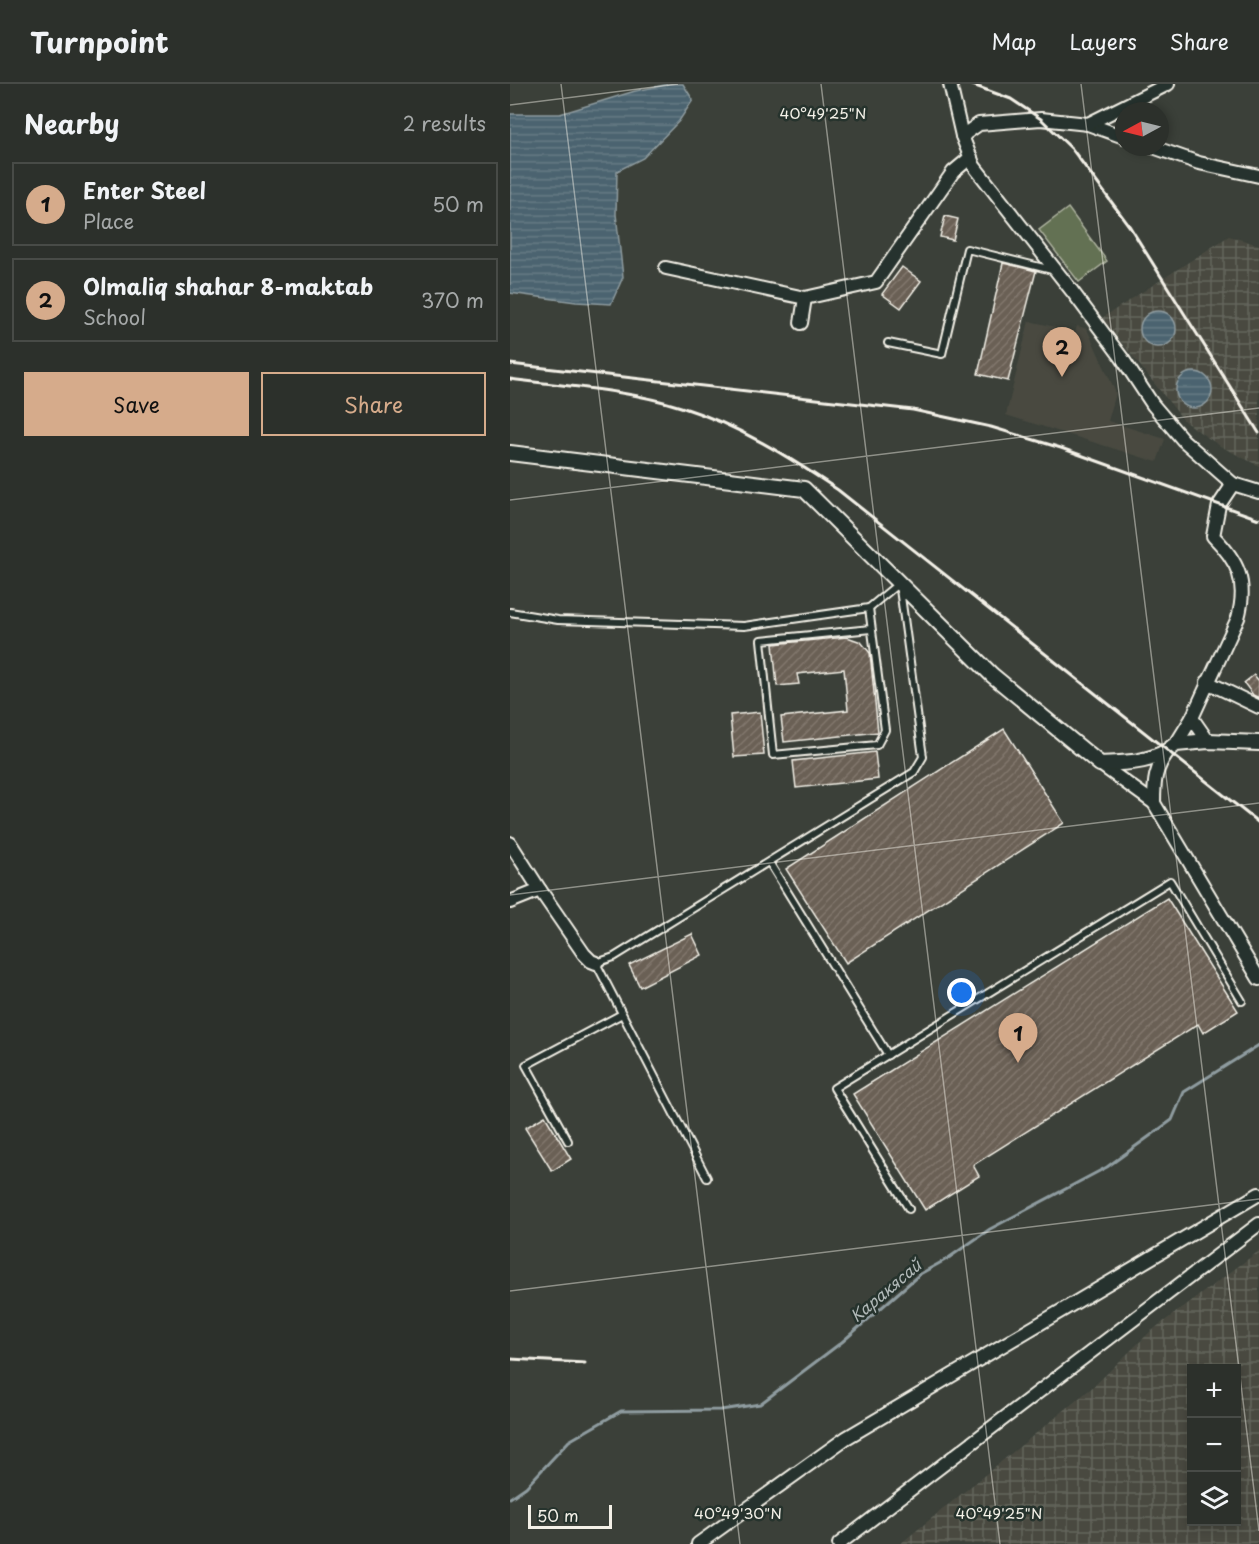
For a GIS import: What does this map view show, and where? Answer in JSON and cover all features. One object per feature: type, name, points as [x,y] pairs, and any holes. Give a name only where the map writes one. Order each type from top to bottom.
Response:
[{"type":"street","points":[[950,84],[962,136],[974,166],[1122,358],[1153,405],[1183,440],[1233,484],[1259,492]]},
{"type":"street","points":[[1088,124],[1168,84]]},
{"type":"street","points":[[962,136],[979,124],[1041,119],[1088,124],[1115,134]]},
{"type":"street","points":[[1169,153],[1199,163],[1259,176]]},
{"type":"street","points":[[666,268],[805,298],[876,282],[953,172],[971,158]]},
{"type":"street","points":[[801,323],[805,298]]},
{"type":"street","points":[[510,453],[804,489],[992,675],[1100,764],[1154,803],[1259,979]]},
{"type":"street","points":[[1154,803],[1154,782],[1159,764],[1192,718],[1238,618],[1243,600],[1241,580],[1236,564],[1213,536],[1219,505],[1233,484]]},
{"type":"street","points":[[1207,682],[1259,707]]},
{"type":"street","points":[[1192,718],[1209,741]]},
{"type":"street","points":[[1100,764],[1136,763],[1172,747],[1209,741],[1259,743]]},
{"type":"street","points":[[510,843],[584,954],[596,963]]},
{"type":"street","points":[[510,902],[540,890]]},
{"type":"street","points":[[698,1544],[846,1438],[1259,1194]]},
{"type":"street","points":[[839,1544],[1259,1224]]},
{"type":"lane","points":[[888,343],[942,354],[967,249],[1057,272]]},
{"type":"lane","points":[[510,612],[558,620],[744,626],[869,608],[899,582]]},
{"type":"lane","points":[[706,1178],[596,963],[614,957],[915,772],[923,757],[899,582]]},
{"type":"lane","points":[[869,608],[885,730],[877,745],[773,755],[761,640],[871,629]]},
{"type":"lane","points":[[769,862],[888,1055]]},
{"type":"lane","points":[[909,1209],[834,1088],[1170,881],[1242,1001]]},
{"type":"lane","points":[[568,1141],[526,1065],[622,1014]]},
{"type":"shaded area","points":[[1229,236],[1259,245],[1259,466],[1220,446],[1185,422],[1102,318]]},
{"type":"shaded area","points":[[1029,321],[1055,327],[1047,355],[1068,361],[1077,326],[1087,329],[1116,393],[1108,421],[1165,439],[1157,462],[1006,415]]},
{"type":"shaded area","points":[[1259,1251],[1259,1544],[900,1544],[1094,1386],[1151,1331]]},
{"type":"green space","points":[[1068,208],[1107,261],[1079,282],[1039,230]]},
{"type":"water","points":[[669,84],[683,84],[693,100],[679,121],[643,158],[617,171],[616,214],[623,277],[611,304],[576,302],[510,293],[510,114],[560,114],[635,91]]},
{"type":"water","points":[[1158,311],[1171,316],[1176,329],[1171,342],[1158,347],[1145,342],[1140,329],[1145,316]]},
{"type":"water","points":[[1194,372],[1207,377],[1212,390],[1207,403],[1194,408],[1181,403],[1176,390],[1181,377]]},
{"type":"building","points":[[945,216],[958,219],[953,240],[940,237]]},
{"type":"building","points":[[1003,263],[1036,271],[1008,381],[978,374]]},
{"type":"building","points":[[902,267],[921,281],[901,308],[882,294]]},
{"type":"building","points":[[847,637],[861,642],[870,653],[878,732],[784,742],[781,717],[848,710],[844,669],[797,674],[799,684],[777,686],[773,644]]},
{"type":"building","points":[[1254,675],[1259,681],[1259,698],[1253,695],[1244,683]]},
{"type":"building","points":[[760,712],[764,755],[734,757],[730,715]]},
{"type":"building","points":[[1004,729],[1064,823],[846,963],[786,869]]},
{"type":"building","points":[[875,752],[878,779],[796,788],[793,761]]},
{"type":"building","points":[[1167,898],[1238,1011],[1203,1033],[1198,1024],[973,1165],[979,1176],[925,1210],[853,1094]]},
{"type":"building","points":[[692,934],[702,955],[640,987],[629,965]]},
{"type":"building","points":[[545,1116],[571,1159],[552,1171],[525,1128]]},
{"type":"waterway","name":"Каракясай","points":[[510,1498],[526,1487],[569,1441],[621,1411],[721,1410],[760,1404],[842,1342],[920,1274],[947,1259],[990,1229],[1107,1167],[1172,1120],[1184,1092],[1259,1045]]},
{"type":"railway","points":[[970,84],[1011,99],[1041,119],[1072,149],[1130,227],[1259,433]]},
{"type":"railway","points":[[510,364],[913,410],[991,427],[1061,448],[1259,519]]},
{"type":"railway","points":[[510,379],[597,389],[661,401],[723,423],[782,454],[838,490],[1259,823]]},
{"type":"railway","points":[[510,1359],[585,1363]]},
{"type":"place","name":"Olmaliq shahar 8-maktab","points":[[1062,377]]},
{"type":"place","name":"Enter Steel","points":[[1018,1063]]}]
